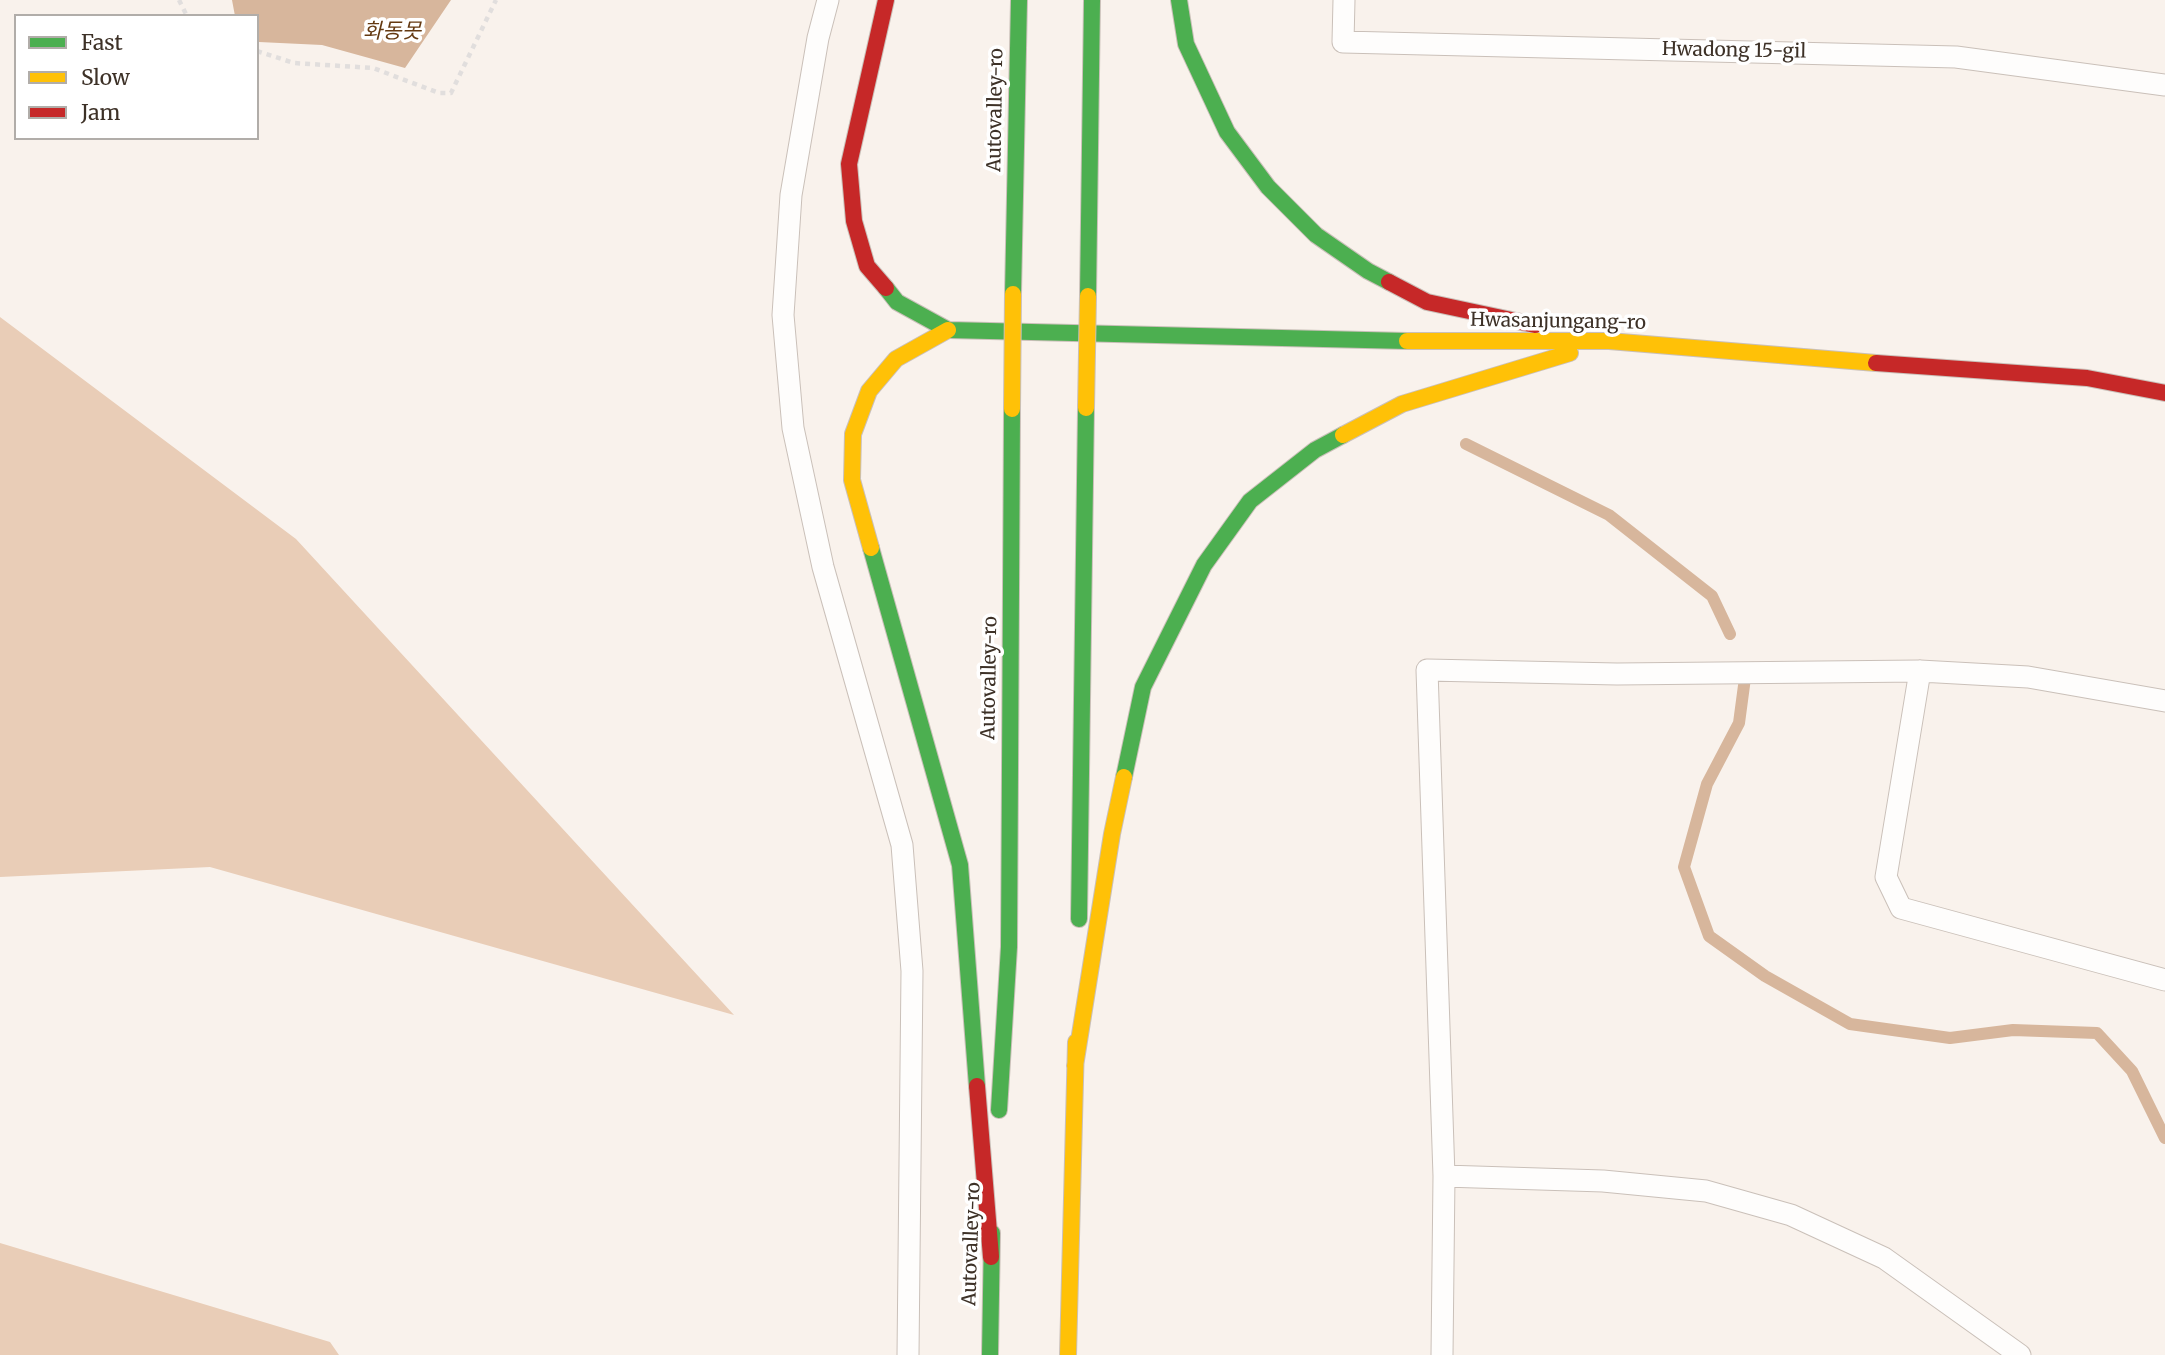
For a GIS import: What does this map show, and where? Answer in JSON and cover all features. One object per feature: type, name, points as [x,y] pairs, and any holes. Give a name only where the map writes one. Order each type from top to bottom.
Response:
[{"type":"main road","points":[[886,0],[849,164],[854,221],[867,266],[897,302],[948,330]]},
{"type":"main road","name":"Autovalley-ro","points":[[990,1355],[991,1257],[1009,947],[1013,293],[1019,0]]},
{"type":"main road","points":[[1068,1355],[1091,0]]},
{"type":"main road","points":[[1179,0],[1186,44],[1227,132],[1268,187],[1316,235],[1368,271],[1427,302],[1609,341]]},
{"type":"main road","points":[[948,330],[896,359],[869,391],[853,434],[852,480],[960,865],[991,1257]]},
{"type":"main road","name":"Hwasanjungang-ro","points":[[948,330],[1400,341],[1609,341],[2087,378],[2165,393]]},
{"type":"main road","points":[[1075,1066],[1112,834],[1143,687],[1204,565],[1250,501],[1315,450],[1402,404],[1609,341]]},
{"type":"lane","points":[[828,0],[818,38],[791,195],[783,315],[793,428],[824,567],[902,845],[912,971],[908,1355]]},
{"type":"lane","name":"Hwadong 15-gil","points":[[1344,0],[1343,42],[1956,57],[2165,85]]},
{"type":"lane","points":[[1442,1355],[1444,1176],[1427,670],[1616,674],[1920,671],[2028,677],[2165,701]]},
{"type":"lane","points":[[1920,671],[1886,877],[1901,908],[2165,980]]},
{"type":"lane","points":[[1444,1176],[1603,1181],[1706,1191],[1791,1215],[1884,1258],[2020,1355]]},
{"type":"path","points":[[259,52],[294,63],[373,68],[439,93],[451,93],[496,0]]},
{"type":"shaded area","points":[[0,317],[296,539],[734,1015],[210,867],[0,877]]},
{"type":"shaded area","points":[[0,1243],[330,1342],[339,1355],[0,1355]]},
{"type":"water","name":"화동못","points":[[232,0],[451,0],[405,68],[322,45],[259,42],[259,14],[235,14]]},
{"type":"waterway","points":[[1466,444],[1609,515],[1712,596],[1730,634]]},
{"type":"waterway","points":[[1745,678],[1739,723],[1707,784],[1684,867],[1709,936],[1765,976],[1850,1024],[1950,1038],[2013,1030],[2097,1033],[2132,1071],[2165,1138]]},
{"type":"traffic: fast","points":[[1013,294],[1019,0]]},
{"type":"traffic: fast","points":[[1088,296],[1092,0]]},
{"type":"traffic: fast","points":[[1179,0],[1186,44],[1227,132],[1268,187],[1316,235],[1368,271],[1389,282]]},
{"type":"traffic: fast","points":[[886,288],[897,302],[948,330],[1407,341]]},
{"type":"traffic: fast","points":[[1079,919],[1086,408]]},
{"type":"traffic: fast","points":[[999,1110],[1009,947],[1012,409]]},
{"type":"traffic: fast","points":[[1124,777],[1143,687],[1204,565],[1250,501],[1315,450],[1343,435]]},
{"type":"traffic: fast","points":[[871,548],[960,865],[977,1086]]},
{"type":"traffic: fast","points":[[990,1355],[992,1233]]},
{"type":"traffic: slow","points":[[1012,409],[1013,294]]},
{"type":"traffic: slow","points":[[1086,408],[1088,296]]},
{"type":"traffic: slow","points":[[871,548],[852,480],[853,434],[869,391],[896,359],[948,330]]},
{"type":"traffic: slow","points":[[1407,341],[1609,341],[1876,363]]},
{"type":"traffic: slow","points":[[1343,435],[1402,404],[1570,353]]},
{"type":"traffic: slow","points":[[1075,1066],[1112,834],[1124,777]]},
{"type":"traffic: slow","points":[[1068,1355],[1076,1042]]},
{"type":"traffic: jam","points":[[886,0],[849,164],[854,221],[867,266],[886,288]]},
{"type":"traffic: jam","points":[[1389,282],[1427,302],[1535,325]]},
{"type":"traffic: jam","points":[[1876,363],[2087,378],[2165,393]]},
{"type":"traffic: jam","points":[[977,1086],[991,1257]]}]
